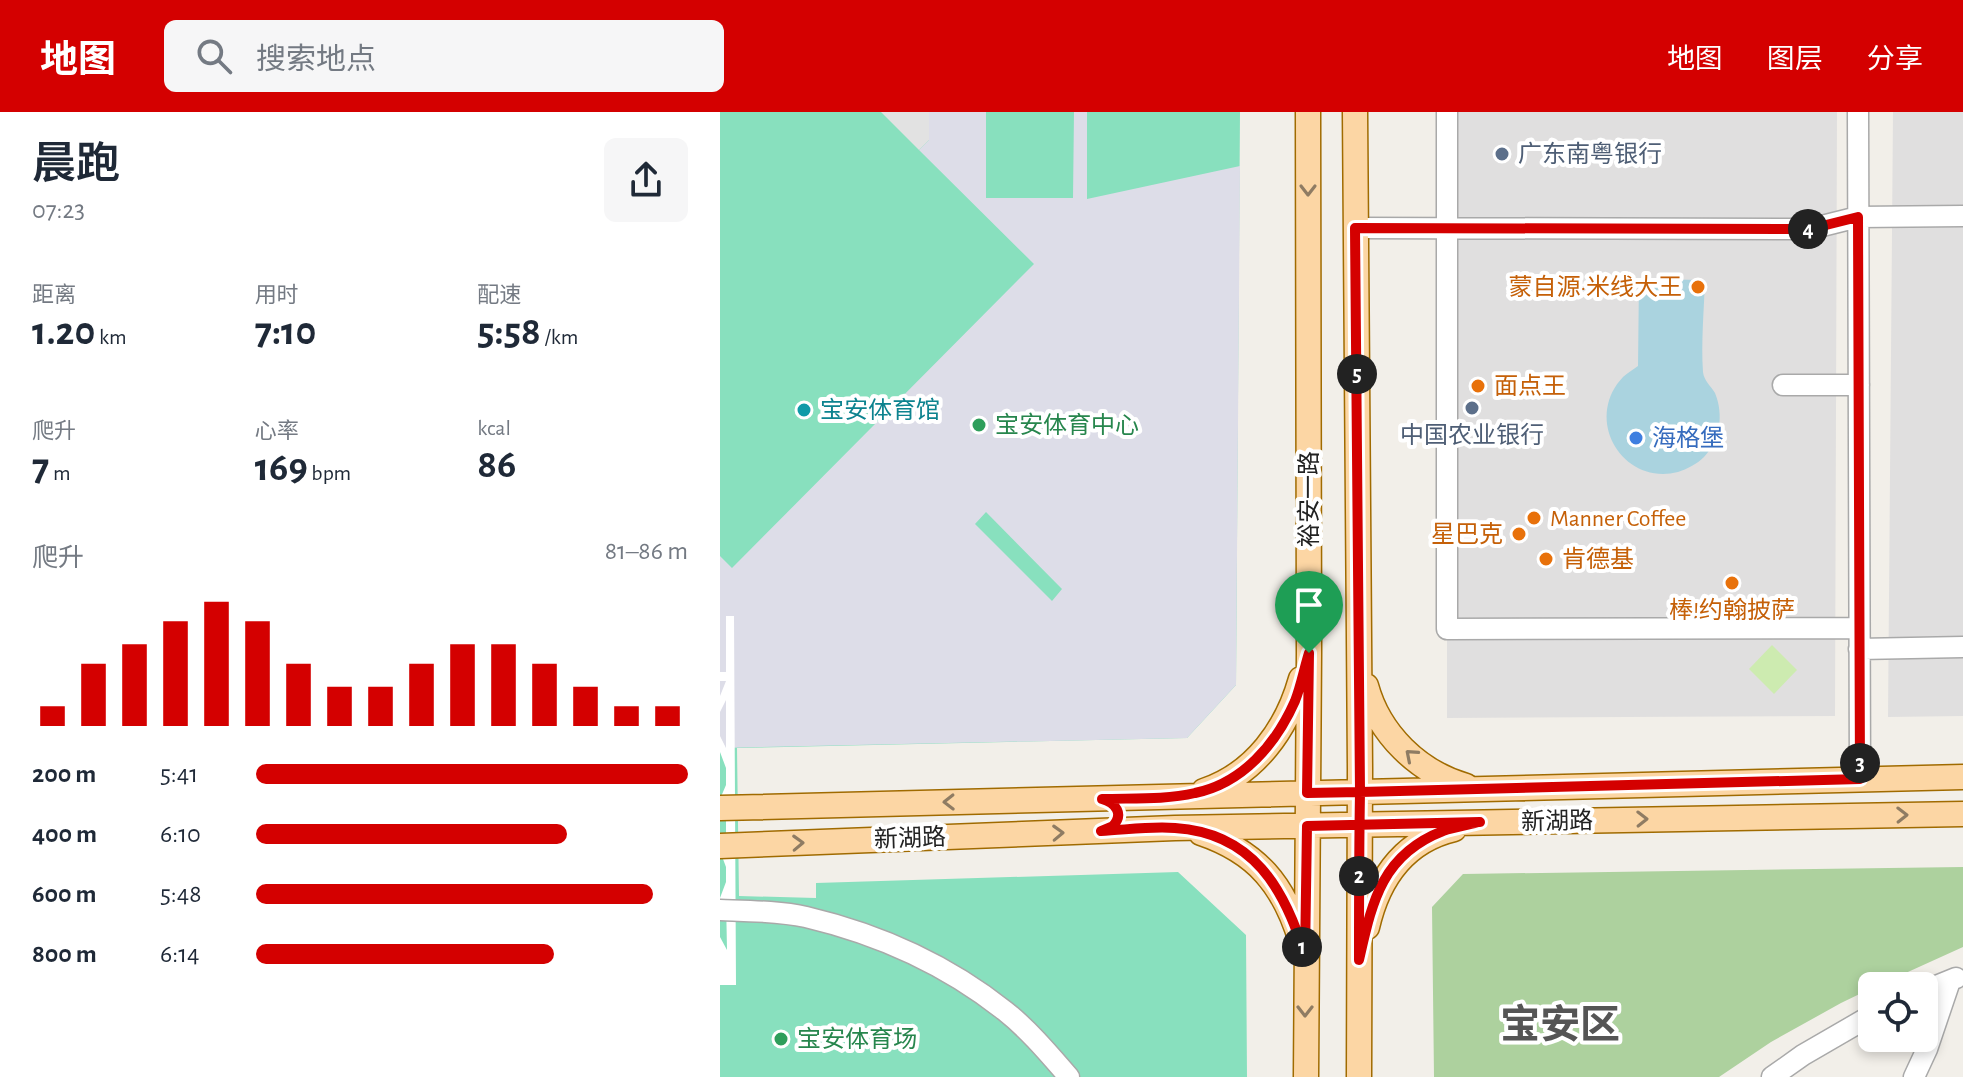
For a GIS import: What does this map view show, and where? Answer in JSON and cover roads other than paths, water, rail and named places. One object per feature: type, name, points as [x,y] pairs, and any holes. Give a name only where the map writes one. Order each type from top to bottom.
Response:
[{"type":"main road","name":"裕安一路","points":[[1306,1077],[1308,112]]},
{"type":"main road","name":"裕安一路","points":[[1355,112],[1360,647],[1359,1077]]},
{"type":"main road","points":[[1360,647],[1362,671],[1369,695],[1393,739],[1431,771],[1479,790]]},
{"type":"main road","points":[[1172,797],[1218,786],[1233,779],[1258,758],[1296,698],[1309,653]]},
{"type":"main road","name":"新湖路","points":[[720,808],[1963,777]]},
{"type":"main road","points":[[1101,831],[1113,826],[1118,818],[1114,804],[1102,799]]},
{"type":"main road","name":"新湖路","points":[[720,846],[1175,828],[1963,814]]},
{"type":"main road","points":[[1359,960],[1380,885],[1397,863],[1422,841],[1480,822]]},
{"type":"main road","points":[[1175,828],[1222,840],[1257,863],[1284,899],[1305,956]]},
{"type":"street","points":[[1447,112],[1447,629],[1859,628]]},
{"type":"street","points":[[1858,112],[1860,779]]},
{"type":"street","points":[[1355,228],[1810,229],[1858,217],[1963,216]]},
{"type":"street","points":[[1783,385],[1859,385]]},
{"type":"street","points":[[1859,649],[1963,647]]},
{"type":"street","points":[[720,910],[804,917],[887,942],[965,982],[1007,1012],[1040,1043],[1069,1077]]},
{"type":"street","points":[[1914,1077],[1956,978]]},
{"type":"street","points":[[1772,1077],[1858,1023]]},
{"type":"water","points":[[1639,279],[1705,280],[1703,372],[1718,401],[1719,427],[1714,443],[1704,457],[1678,472],[1658,474],[1640,469],[1625,459],[1614,446],[1608,429],[1607,412],[1612,394],[1623,377],[1638,366]]},
{"type":"place","name":"广东南粤银行","points":[[1502,154]]},
{"type":"place","name":"蒙自源·米线大王","points":[[1698,287]]},
{"type":"place","name":"面点王","points":[[1478,386]]},
{"type":"place","name":"中国农业银行","points":[[1472,408]]},
{"type":"place","name":"宝安体育馆","points":[[804,410]]},
{"type":"place","name":"宝安体育中心","points":[[979,425]]},
{"type":"place","name":"海格堡","points":[[1636,438]]},
{"type":"place","name":"Manner Coffee","points":[[1534,518]]},
{"type":"place","name":"星巴克","points":[[1519,534]]},
{"type":"place","name":"肯德基","points":[[1546,559]]},
{"type":"place","name":"棒!约翰披萨","points":[[1732,583]]},
{"type":"place","name":"宝安体育场","points":[[781,1039]]},
{"type":"district","name":"宝安区","points":[[1560,1024]]}]
